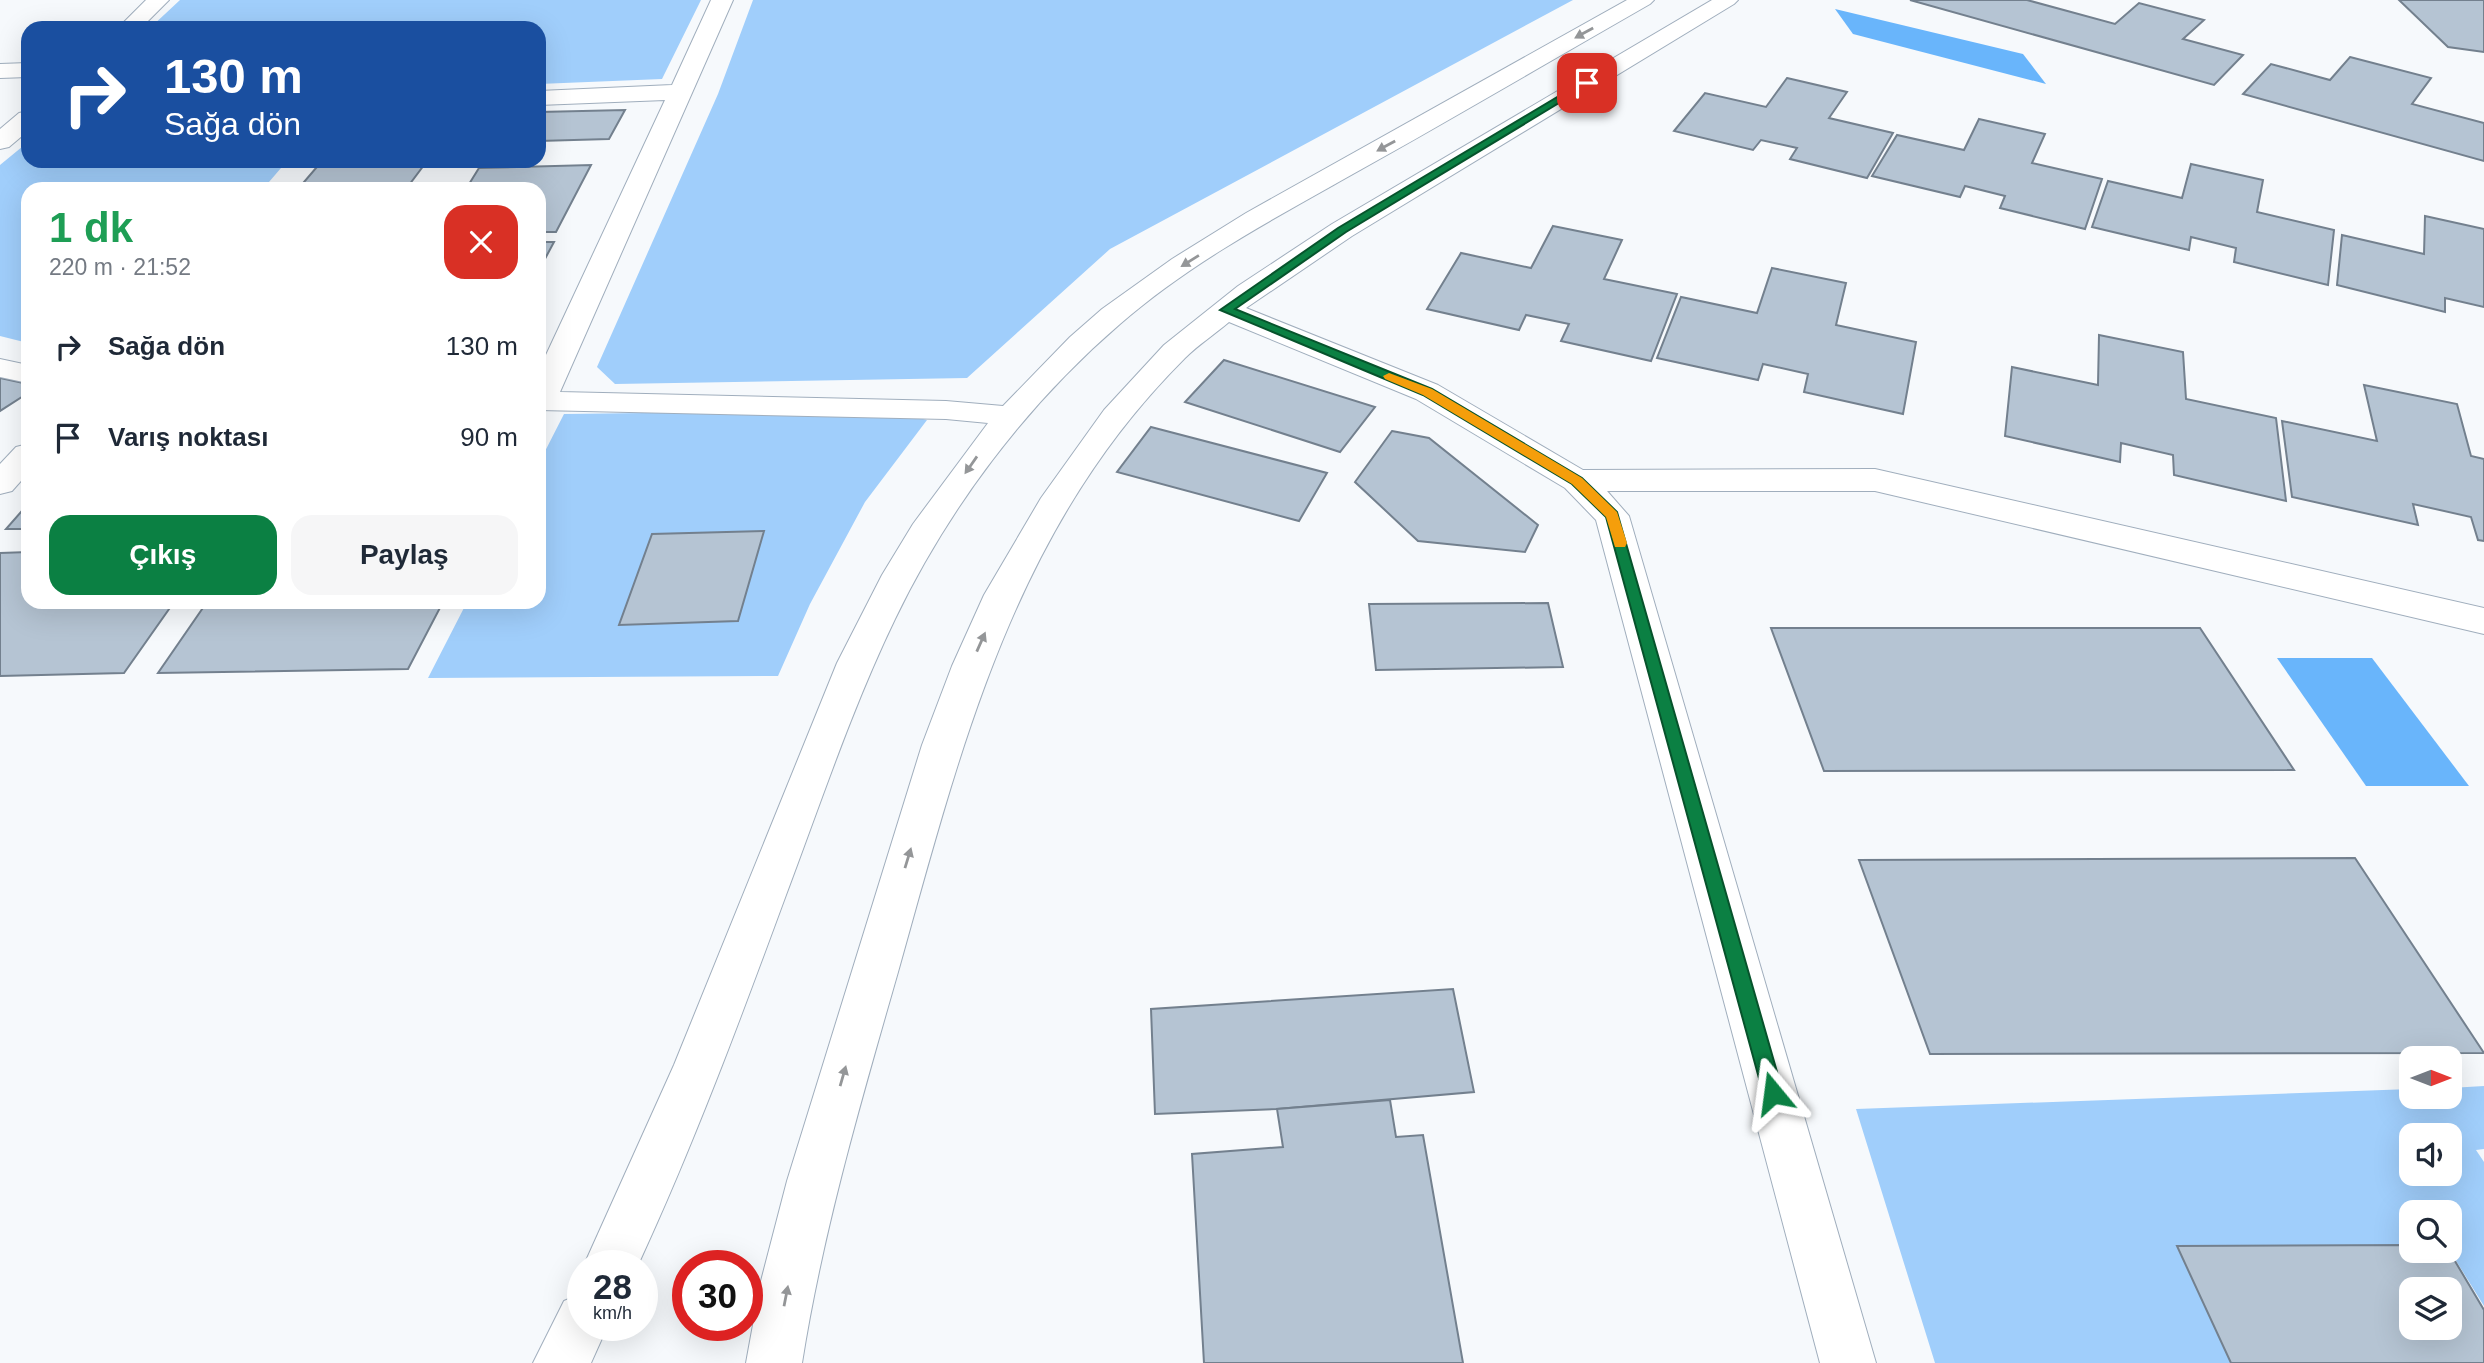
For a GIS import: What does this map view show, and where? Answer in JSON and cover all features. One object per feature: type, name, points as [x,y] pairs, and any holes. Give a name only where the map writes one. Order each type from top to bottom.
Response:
[{"type":"street","points":[[137,21],[158,0]]},
{"type":"street","points":[[546,386],[722,0]]},
{"type":"street","points":[[618,1250],[646,1193],[697,1070],[856,662],[890,593],[936,514],[978,455],[1082,342],[1140,293],[1278,205],[1643,0]]},
{"type":"street","points":[[774,1363],[788,1282],[817,1167],[942,745],[971,666],[1002,595],[1053,506],[1115,417],[1175,351],[1226,310],[1342,230],[1727,0]]},
{"type":"street","points":[[0,71],[21,70]]},
{"type":"street","points":[[546,97],[680,92]]},
{"type":"street","points":[[0,142],[21,124]]},
{"type":"street","points":[[1226,310],[1427,392],[1577,481],[1612,516],[1848,1363]]},
{"type":"street","points":[[0,368],[21,372]]},
{"type":"street","points":[[546,401],[946,410],[1012,416]]},
{"type":"street","points":[[0,484],[21,462]]},
{"type":"street","points":[[1577,481],[1875,480],[2484,621]]},
{"type":"street","points":[[561,1363],[572,1341]]},
{"type":"shaded area","points":[[180,0],[701,0],[662,79],[546,84],[546,21],[158,21]]},
{"type":"shaded area","points":[[753,0],[1573,0],[1110,249],[967,378],[615,384],[597,367],[718,94]]},
{"type":"shaded area","points":[[1835,9],[2023,54],[2046,84],[1853,34]]},
{"type":"shaded area","points":[[21,148],[21,168],[281,168],[269,182],[21,182],[21,341],[0,336],[0,165]]},
{"type":"shaded area","points":[[887,410],[927,420],[865,502],[810,604],[778,676],[428,678],[463,609],[546,609],[546,449],[564,414]]},
{"type":"shaded area","points":[[2277,658],[2372,658],[2469,786],[2366,786]]},
{"type":"shaded area","points":[[2484,1086],[2484,1149],[2476,1150],[2484,1162],[2484,1306],[2457,1263],[2462,1263],[2462,1200],[2399,1200],[2399,1245],[2177,1246],[2231,1363],[1935,1363],[1856,1109],[2399,1089],[2399,1110],[2462,1110],[2462,1087]]},
{"type":"building","points":[[1910,0],[2027,0],[2115,24],[2139,3],[2204,20],[2183,39],[2243,55],[2214,85]]},
{"type":"building","points":[[2399,0],[2484,0],[2484,52],[2448,47]]},
{"type":"building","points":[[2350,57],[2431,78],[2412,104],[2484,123],[2484,161],[2243,94],[2271,64],[2330,80]]},
{"type":"building","points":[[1787,78],[1847,92],[1829,118],[1893,133],[1867,178],[1790,159],[1797,148],[1761,140],[1753,150],[1674,131],[1705,93],[1766,107]]},
{"type":"building","points":[[625,110],[609,139],[546,141],[546,112]]},
{"type":"building","points":[[1979,119],[2045,134],[2032,163],[2102,179],[2085,229],[2000,208],[2005,196],[1965,186],[1960,197],[1872,176],[1897,135],[1964,150]]},
{"type":"building","points":[[2191,164],[2263,180],[2257,212],[2334,230],[2328,285],[2234,262],[2236,248],[2191,237],[2189,250],[2092,227],[2108,181],[2182,198]]},
{"type":"building","points":[[591,165],[556,232],[546,232],[546,182],[470,182],[479,168]]},
{"type":"building","points":[[316,168],[422,168],[411,182],[304,182]]},
{"type":"building","points":[[2425,216],[2484,229],[2484,307],[2445,298],[2445,312],[2337,285],[2342,235],[2424,254]]},
{"type":"building","points":[[1553,226],[1622,240],[1604,279],[1677,294],[1651,361],[1561,341],[1569,324],[1526,315],[1519,330],[1427,309],[1461,253],[1531,268]]},
{"type":"building","points":[[546,242],[554,242],[546,257]]},
{"type":"building","points":[[1772,268],[1846,283],[1836,325],[1916,342],[1903,414],[1804,392],[1808,374],[1763,364],[1758,380],[1657,358],[1681,297],[1757,313]]},
{"type":"building","points":[[2099,335],[2183,352],[2186,399],[2276,418],[2286,501],[2174,475],[2173,455],[2121,443],[2120,462],[2005,436],[2012,367],[2098,385]]},
{"type":"building","points":[[1224,360],[1375,407],[1340,452],[1185,402]]},
{"type":"building","points":[[0,378],[21,382],[21,398],[0,411]]},
{"type":"building","points":[[2364,385],[2457,404],[2471,456],[2484,459],[2484,541],[2478,540],[2471,517],[2413,504],[2418,525],[2292,497],[2282,421],[2377,441]]},
{"type":"building","points":[[1151,427],[1327,473],[1299,521],[1117,472]]},
{"type":"building","points":[[1392,431],[1429,438],[1538,525],[1525,552],[1418,541],[1355,482]]},
{"type":"building","points":[[21,512],[21,529],[6,529]]},
{"type":"building","points":[[764,531],[738,621],[619,625],[652,534]]},
{"type":"building","points":[[21,552],[21,609],[169,609],[124,673],[0,676],[0,553]]},
{"type":"building","points":[[1548,603],[1563,667],[1376,670],[1369,604]]},
{"type":"building","points":[[202,609],[439,609],[408,669],[158,673]]},
{"type":"building","points":[[1771,628],[2200,628],[2294,770],[1824,771]]},
{"type":"building","points":[[2355,858],[2484,1053],[2462,1053],[2462,1046],[2399,1046],[2399,1053],[1930,1054],[1859,860]]},
{"type":"building","points":[[1453,989],[1474,1092],[1277,1109],[1155,1114],[1151,1009]]},
{"type":"building","points":[[1390,1100],[1396,1137],[1423,1135],[1463,1363],[1204,1363],[1192,1154],[1283,1147],[1277,1109]]},
{"type":"building","points":[[2399,1245],[2399,1263],[2456,1263],[2484,1310],[2484,1363],[2231,1363],[2177,1246]]},
{"type":"slow traffic","points":[[1389,376],[1427,392],[1577,481],[1612,516],[1620,543]]},
{"type":"route","points":[[1587,83],[1342,230],[1248,292],[1226,310],[1427,392],[1577,481],[1612,516],[1773,1093]]}]
